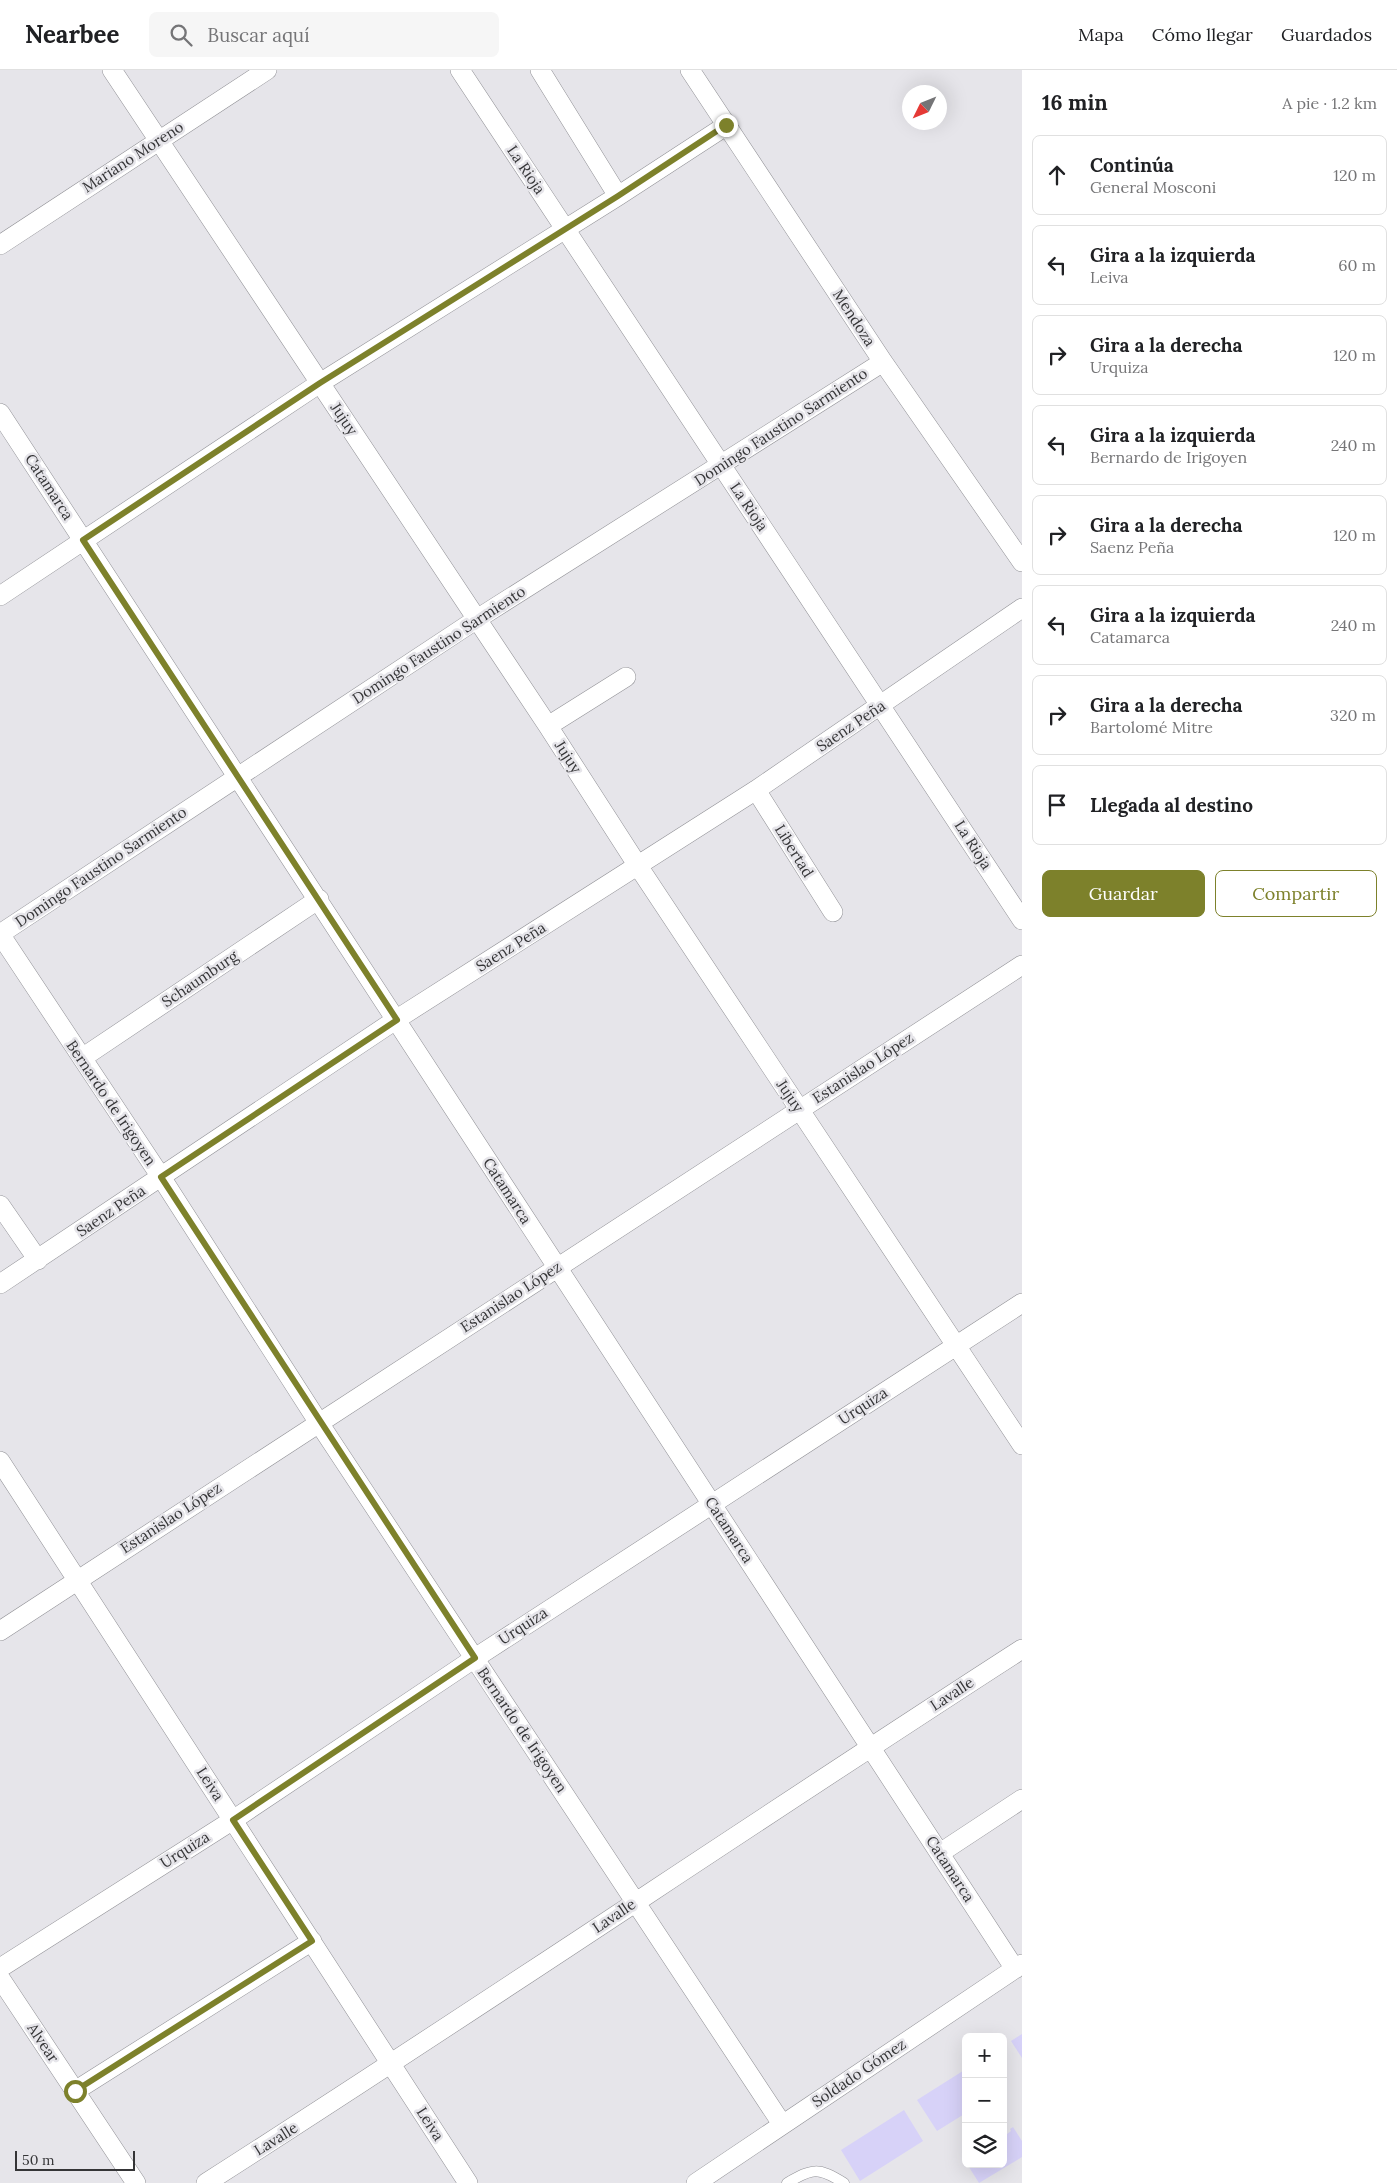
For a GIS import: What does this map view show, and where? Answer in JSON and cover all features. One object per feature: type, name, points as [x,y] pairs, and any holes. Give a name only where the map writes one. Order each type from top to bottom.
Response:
[{"type":"street","name":"Jujuy","points":[[112,70],[548,726],[638,866],[1022,1445]]},
{"type":"street","name":"Mariano Moreno","points":[[0,245],[267,70]]},
{"type":"street","name":"La Rioja","points":[[460,70],[1022,920]]},
{"type":"street","points":[[540,70],[618,196]]},
{"type":"street","name":"Mendoza","points":[[690,70],[883,362],[1022,562]]},
{"type":"street","points":[[0,596],[320,383],[618,196],[726,125]]},
{"type":"street","name":"Domingo Faustino Sarmiento","points":[[0,934],[477,619],[883,362]]},
{"type":"street","name":"Catamarca","points":[[0,413],[870,1747],[1018,1966]]},
{"type":"street","name":"Saenz Peña","points":[[0,1284],[397,1020],[756,790],[1022,608]]},
{"type":"street","points":[[548,726],[626,677]]},
{"type":"street","name":"Libertad","points":[[756,790],[832,912]]},
{"type":"street","name":"Schaumburg","points":[[82,1058],[318,899]]},
{"type":"street","name":"Bernardo de Irigoyen","points":[[0,934],[161,1177],[319,1423],[782,2124]]},
{"type":"street","name":"Estanislao López","points":[[0,1631],[1022,965]]},
{"type":"street","points":[[0,1204],[38,1260]]},
{"type":"street","name":"Urquiza","points":[[0,1968],[233,1820],[711,1503],[1022,1303]]},
{"type":"street","name":"Leiva","points":[[0,1462],[468,2183]]},
{"type":"street","name":"Lavalle","points":[[206,2183],[392,2064],[636,1901],[1022,1649]]},
{"type":"street","points":[[940,1853],[1022,1799]]},
{"type":"street","points":[[75,2091],[312,1941]]},
{"type":"street","name":"Soldado Gómez","points":[[696,2183],[1018,1966]]},
{"type":"street","name":"Alvear","points":[[0,1978],[136,2183]]},
{"type":"lane","points":[[788,2183],[807,2171],[826,2172],[844,2183]]},
{"type":"shaded area","points":[[1022,2034],[1022,2058],[1011,2041]]},
{"type":"shaded area","points":[[962,2072],[962,2115],[937,2131],[917,2100]]},
{"type":"shaded area","points":[[904,2110],[923,2141],[860,2181],[841,2150]]},
{"type":"shaded area","points":[[1013,2127],[1022,2141],[1022,2157],[1007,2166],[1007,2134],[1011,2131],[1010,2129]]},
{"type":"shaded area","points":[[970,2168],[1004,2168],[979,2183]]},
{"type":"route","points":[[75,2091],[312,1941],[233,1820],[475,1658],[319,1423],[161,1177],[397,1020],[83,540],[320,383],[618,196],[726,125]]}]
